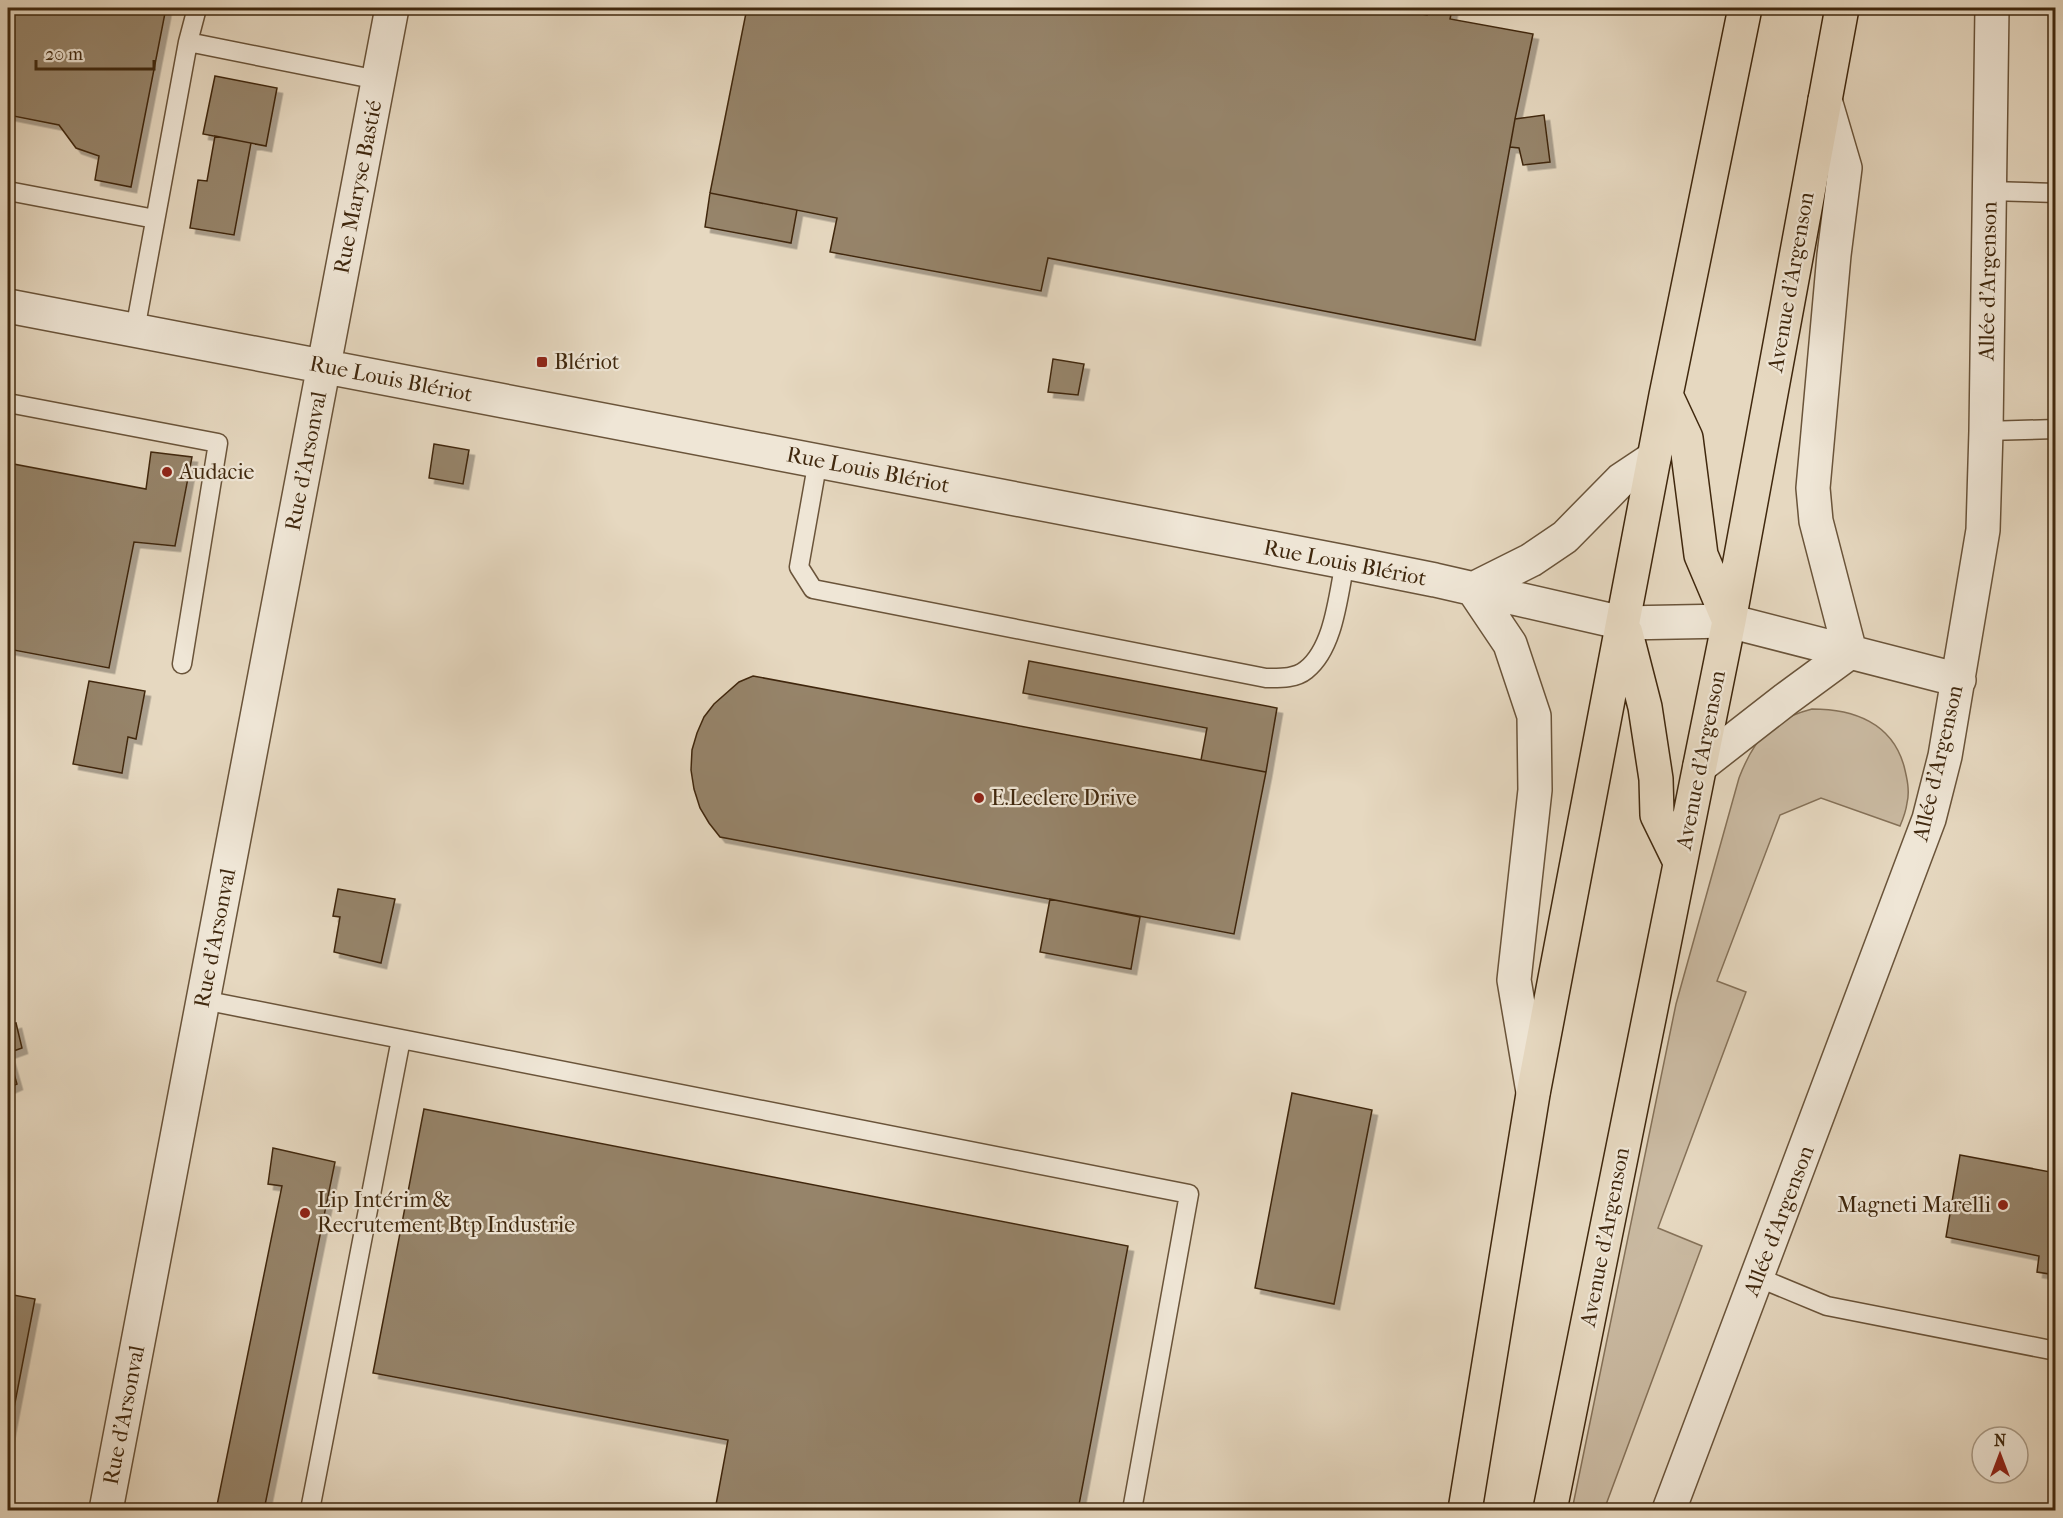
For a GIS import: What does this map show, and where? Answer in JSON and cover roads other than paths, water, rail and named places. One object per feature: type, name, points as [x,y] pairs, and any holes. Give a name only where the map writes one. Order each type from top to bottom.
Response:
[{"type":"main road","points":[[1465,1510],[1533,1094],[1666,395],[1745,8]]},
{"type":"main road","name":"Avenue d'Argenson","points":[[1550,1510],[1729,621],[1842,8]]},
{"type":"main road","points":[[1666,395],[1686,438],[1701,555],[1729,621]]},
{"type":"main road","points":[[1623,623],[1645,707],[1656,779],[1657,815],[1680,862]]},
{"type":"street","name":"Rue Maryse Bastié","points":[[324,366],[392,8]]},
{"type":"street","name":"Allée d’Argenson","points":[[1669,1510],[1929,819],[1945,756],[1983,530],[1992,8]]},
{"type":"street","points":[[1700,766],[1785,699],[1850,652],[1816,521],[1813,488],[1834,255],[1845,168],[1825,100]]},
{"type":"street","name":"Rue Louis Blériot","points":[[8,306],[1345,562],[1623,623],[1729,621],[1959,680]]},
{"type":"street","name":"Rue d'Arsonval","points":[[106,1510],[324,366]]},
{"type":"street","points":[[1533,1094],[1514,980],[1535,790],[1534,716],[1510,644],[1473,590],[1531,560],[1565,537],[1621,480],[1654,458]]},
{"type":"lane","points":[[135,330],[188,42],[197,8]]},
{"type":"lane","points":[[188,42],[378,80]]},
{"type":"lane","points":[[8,191],[155,219]]},
{"type":"lane","points":[[1989,191],[2055,193]]},
{"type":"lane","points":[[8,403],[218,443],[182,664]]},
{"type":"lane","points":[[1986,430],[2055,429]]},
{"type":"lane","points":[[818,460],[798,567],[813,589],[1266,678],[1286,678],[1305,671],[1320,656],[1329,635],[1345,562]]},
{"type":"lane","points":[[203,1000],[1189,1194],[1132,1510]]},
{"type":"lane","points":[[310,1510],[401,1039]]},
{"type":"lane","points":[[1757,1277],[1827,1306],[2055,1351]]},
{"type":"place","name":"Blériot","points":[[542,362]]},
{"type":"place","name":"Audacie","points":[[167,472]]},
{"type":"place","name":"E.Leclerc Drive","points":[[979,798]]},
{"type":"place","name":"Magneti Marelli","points":[[2003,1205]]},
{"type":"place","name":"Lip Intérim & Recrutement Btp Industrie","points":[[305,1213]]}]
